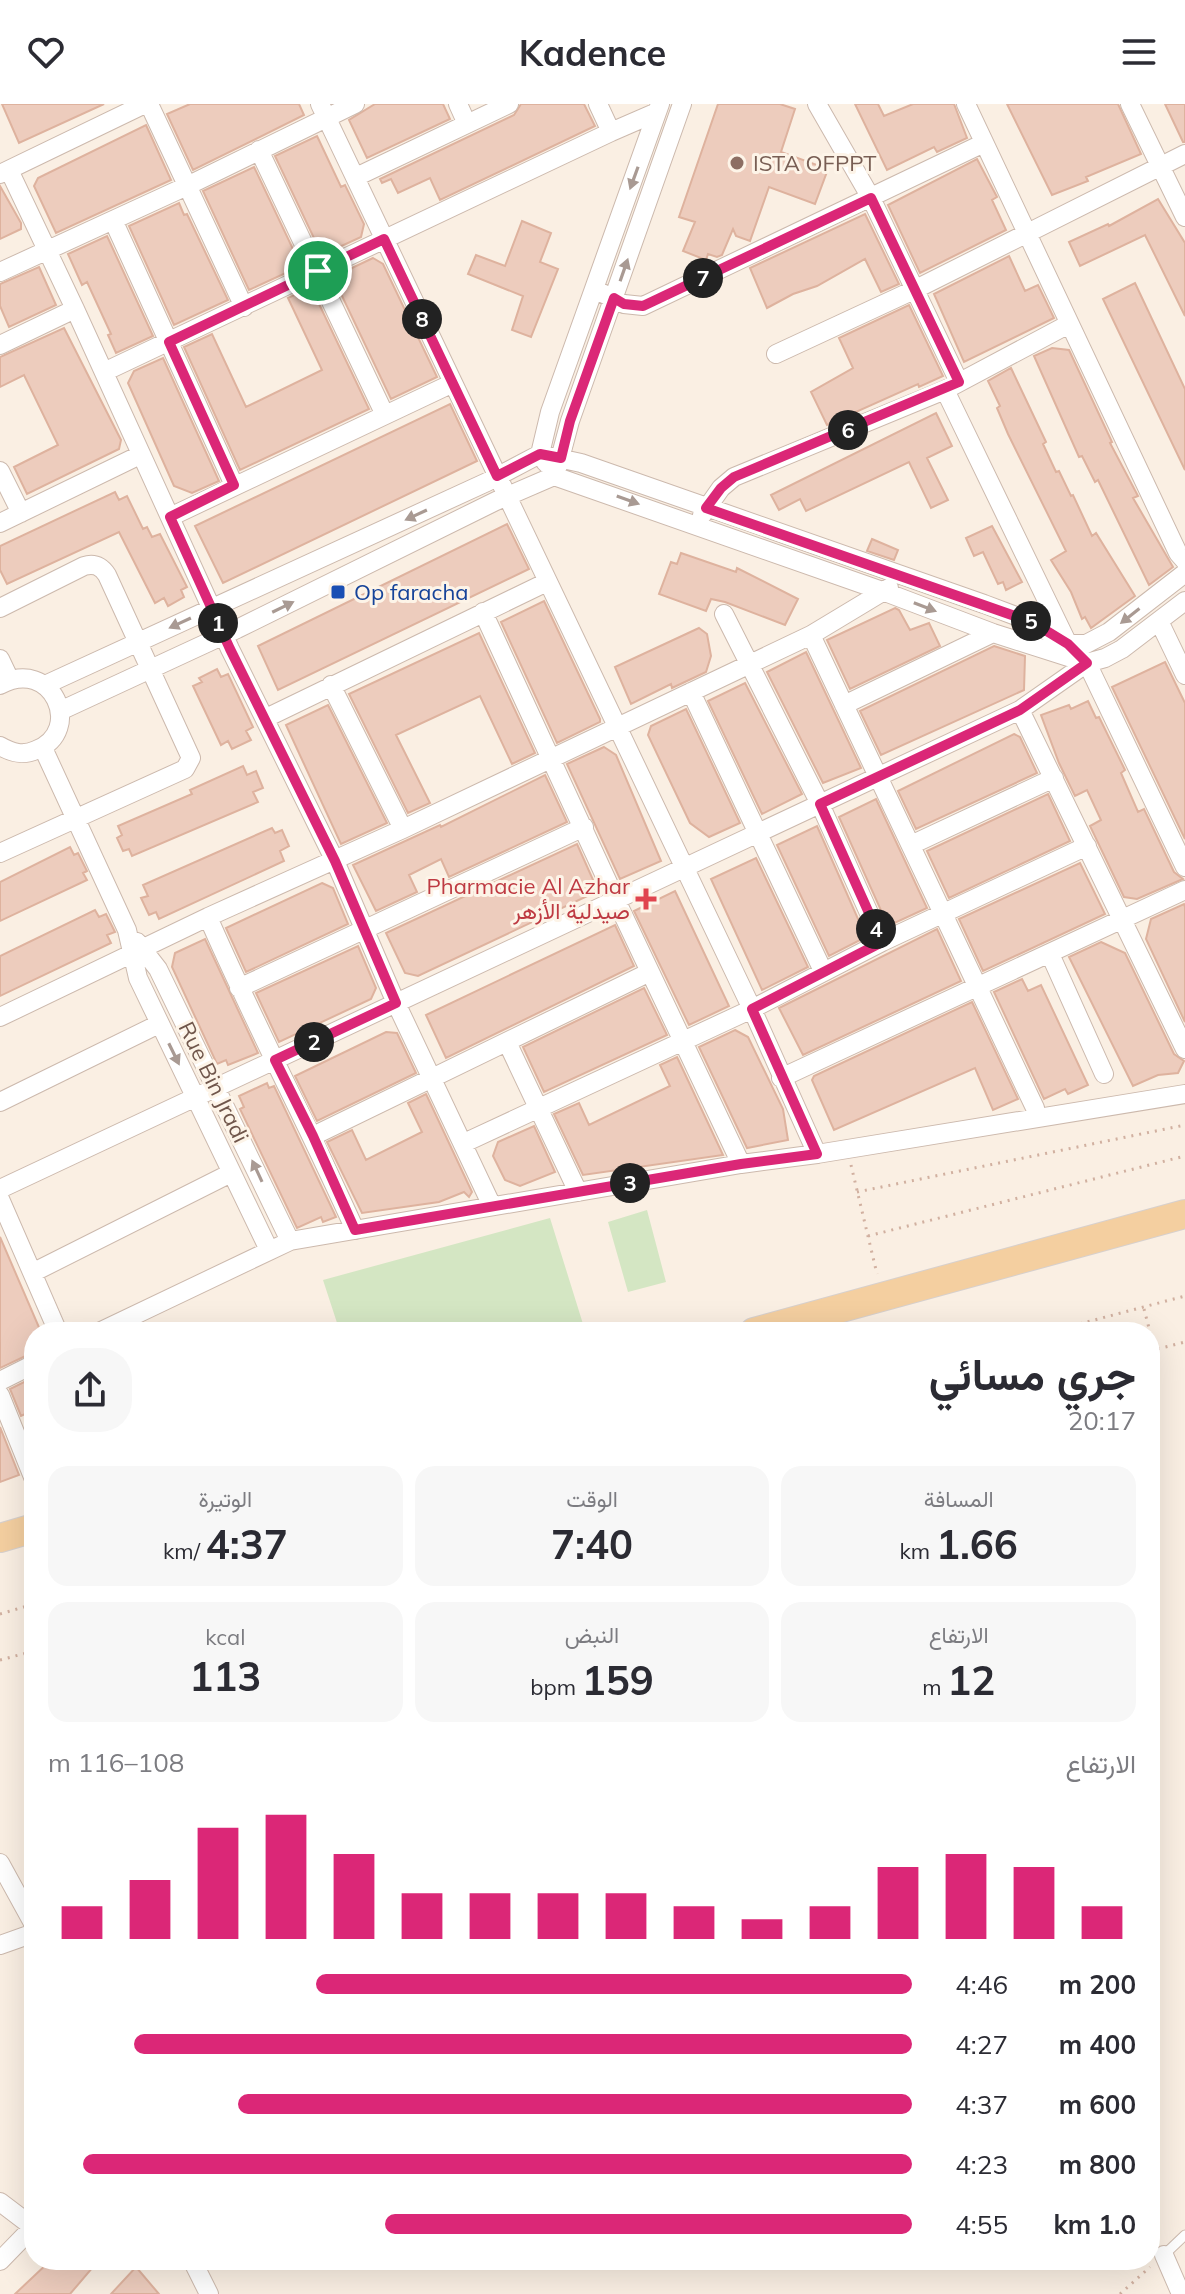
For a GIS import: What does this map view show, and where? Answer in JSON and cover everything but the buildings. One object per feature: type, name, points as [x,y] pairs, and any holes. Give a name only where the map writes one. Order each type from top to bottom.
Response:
[{"type":"main road","points":[[791,1322],[1185,1214]]},
{"type":"main road","points":[[0,1538],[24,1531]]},
{"type":"street","points":[[244,307],[147,104],[4,172],[48,250],[211,609],[335,861],[396,1003],[492,1206]]},
{"type":"street","points":[[0,272],[187,186],[259,150],[323,111],[355,104]]},
{"type":"street","points":[[458,104],[467,124]]},
{"type":"street","points":[[356,177],[509,104]]},
{"type":"street","points":[[598,104],[611,132]]},
{"type":"street","points":[[554,476],[570,421],[682,104]]},
{"type":"street","points":[[817,104],[871,198],[916,289],[952,386],[1068,644]]},
{"type":"street","points":[[966,104],[1178,553],[1185,561]]},
{"type":"street","points":[[1130,104],[1185,217]]},
{"type":"street","points":[[104,372],[659,108]]},
{"type":"street","points":[[554,476],[540,454],[550,412],[659,108]]},
{"type":"street","points":[[323,111],[752,1009],[817,1154]]},
{"type":"street","points":[[594,289],[624,304],[643,306],[984,143]]},
{"type":"street","points":[[259,150],[384,413]]},
{"type":"street","points":[[776,354],[916,289],[1185,154]]},
{"type":"street","points":[[113,220],[234,485]]},
{"type":"street","points":[[0,345],[75,309]]},
{"type":"street","points":[[702,516],[721,488],[734,477],[952,386],[1069,324]]},
{"type":"street","points":[[170,517],[384,413],[453,383]]},
{"type":"street","points":[[45,685],[540,454],[561,458],[885,592],[993,633],[1087,663]]},
{"type":"street","points":[[0,523],[140,455]]},
{"type":"street","points":[[0,471],[21,513]]},
{"type":"street","points":[[60,711],[150,671],[507,496],[554,476],[902,575],[1032,622],[1068,644],[1087,663],[1185,867]]},
{"type":"street","points":[[0,608],[84,566],[94,565],[107,575],[191,755],[189,765],[0,853]]},
{"type":"street","points":[[1068,644],[1086,644],[1109,632],[1185,573]]},
{"type":"street","points":[[0,1017],[811,635],[885,592],[902,575]]},
{"type":"street","points":[[266,718],[547,582]]},
{"type":"street","points":[[0,1189],[1020,710],[1087,663],[1122,649],[1185,601]]},
{"type":"street","points":[[483,612],[741,1164]]},
{"type":"street","points":[[724,614],[820,804],[882,942]]},
{"type":"street","points":[[1159,621],[1185,675]]},
{"type":"street","points":[[844,705],[993,633]]},
{"type":"street","points":[[811,635],[1035,1108]]},
{"type":"street","points":[[0,659],[5,683],[29,678],[45,685],[56,699],[60,711],[57,730],[43,748],[30,753],[16,753],[0,746]]},
{"type":"street","points":[[331,685],[403,829]]},
{"type":"street","points":[[691,692],[823,971]]},
{"type":"street","points":[[1020,710],[1185,1049]]},
{"type":"street","name":"Rue Bin Jradi","points":[[43,748],[137,951],[138,978],[269,1250]]},
{"type":"street","points":[[911,845],[1054,778]]},
{"type":"street","points":[[239,988],[584,827]]},
{"type":"street","points":[[464,1143],[752,1009],[882,942],[1087,846]]},
{"type":"street","points":[[781,1078],[1185,890]]},
{"type":"street","points":[[208,917],[355,1230]]},
{"type":"street","name":"Rue Bin Jradi","points":[[137,951],[158,969],[290,1241]]},
{"type":"street","points":[[1050,954],[1104,1074]]},
{"type":"street","points":[[313,1136],[650,972]]},
{"type":"street","points":[[0,1102],[159,1024]]},
{"type":"street","points":[[507,1042],[578,1192]]},
{"type":"street","points":[[120,1322],[290,1241],[741,1164],[847,1150],[1185,1094]]},
{"type":"street","points":[[34,1272],[231,1173]]},
{"type":"street","points":[[0,1199],[54,1322]]},
{"type":"street","points":[[0,1381],[24,1369]]},
{"type":"street","points":[[0,1395],[24,1455]]},
{"type":"street","points":[[0,1863],[24,1907]]},
{"type":"street","points":[[0,1945],[24,1937]]},
{"type":"street","points":[[0,2202],[24,2220]]},
{"type":"street","points":[[0,2261],[24,2237]]},
{"type":"street","points":[[1164,2255],[1181,2294]]},
{"type":"street","points":[[197,2270],[209,2294]]},
{"type":"lane","points":[[1164,2255],[1185,2235]]},
{"type":"path","points":[[857,1192],[1185,1125]]},
{"type":"path","points":[[847,1150],[882,1297]]},
{"type":"path","points":[[868,1236],[1185,1156]]},
{"type":"path","points":[[1091,1322],[1185,1296]]},
{"type":"path","points":[[1143,1307],[1147,1322]]},
{"type":"path","points":[[1160,1349],[1185,1342]]},
{"type":"path","points":[[0,1614],[24,1607]]},
{"type":"path","points":[[0,1660],[24,1654]]},
{"type":"path","points":[[1160,2259],[1164,2255]]},
{"type":"path","points":[[1120,2294],[1147,2270]]},
{"type":"green space","points":[[647,1210],[666,1282],[628,1292],[608,1222]]},
{"type":"green space","points":[[550,1218],[582,1322],[337,1322],[323,1280]]},
{"type":"place","name":"ISTA OFPPT","points":[[737,163]]},
{"type":"place","name":"Op faracha","points":[[338,592]]},
{"type":"place","name":"Pharmacie Al Azhar صيدلية الأزهر","points":[[646,899]]},
{"type":"route","points":[[871,198],[959,382],[734,477],[706,508],[1032,622],[1068,644],[1087,663],[1020,710],[820,804],[882,942],[752,1009],[817,1154],[741,1164],[355,1230],[275,1060],[396,1003],[335,861],[230,649],[170,517],[234,485],[169,342],[318,271],[384,239],[497,476],[540,454],[561,458],[570,421],[614,298],[624,304],[643,306],[871,198]]}]
